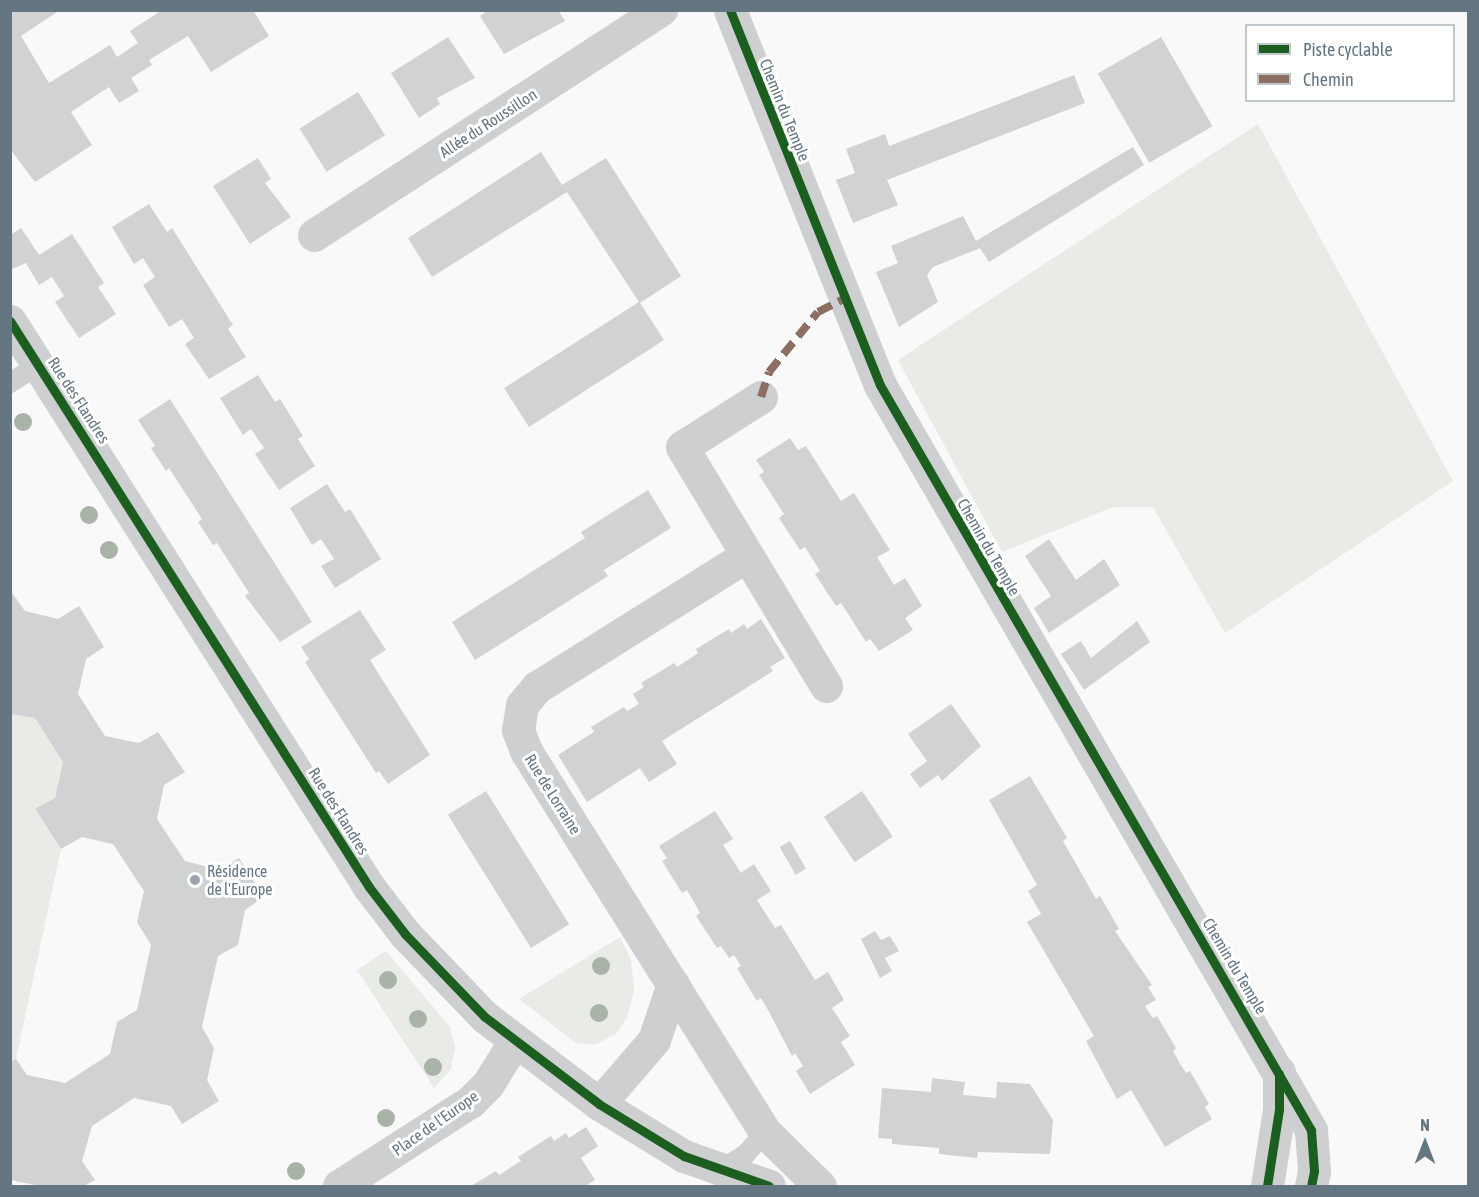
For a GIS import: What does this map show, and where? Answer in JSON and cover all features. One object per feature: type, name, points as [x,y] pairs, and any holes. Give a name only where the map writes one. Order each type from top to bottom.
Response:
[{"type":"street","name":"Allée du Roussillon","points":[[314,235],[662,10]]},
{"type":"street","name":"Chemin du Temple","points":[[730,10],[844,299],[895,413],[1279,1071],[1311,1130],[1311,1186]]},
{"type":"street","name":"Rue des Flandres","points":[[10,321],[369,887],[405,934],[514,1042],[599,1104],[684,1156],[719,1171],[769,1186]]},
{"type":"street","points":[[761,397],[682,447],[826,686]]},
{"type":"street","name":"Rue de Lorraine","points":[[746,556],[537,687],[522,705],[518,730],[526,751],[765,1132],[820,1186]]},
{"type":"street","points":[[599,1104],[654,1040],[673,984]]},
{"type":"street","points":[[654,1040],[680,1033],[706,1038]]},
{"type":"street","name":"Place de l'Europe","points":[[339,1186],[470,1102],[488,1084],[514,1042]]},
{"type":"street","name":"Chemin du Temple","points":[[1279,1071],[1280,1109],[1262,1186],[1304,1186]]},
{"type":"lane","points":[[10,383],[39,364]]},
{"type":"lane","points":[[719,1171],[746,1154],[765,1132]]},
{"type":"shaded area","points":[[1258,124],[1453,481],[1225,633],[1153,507],[1113,507],[1002,552],[898,360]]},
{"type":"shaded area","points":[[11,714],[35,718],[63,762],[55,798],[35,810],[61,849],[16,1059],[11,1062]]},
{"type":"shaded area","points":[[620,937],[631,960],[634,990],[627,1018],[616,1034],[594,1045],[576,1043],[519,999]]},
{"type":"shaded area","points":[[386,951],[450,1027],[455,1048],[451,1069],[434,1088],[357,970]]},
{"type":"building","points":[[10,10],[60,10],[21,36],[49,83],[110,45],[117,57],[138,43],[130,31],[162,10],[253,10],[269,36],[211,72],[188,36],[149,60],[152,65],[131,78],[139,91],[119,103],[109,87],[71,112],[92,145],[35,182],[10,149]]},
{"type":"building","points":[[488,10],[558,10],[565,21],[504,54],[480,16]]},
{"type":"building","points":[[448,37],[475,78],[437,98],[440,104],[419,118],[391,73]]},
{"type":"building","points":[[1161,37],[1212,126],[1149,163],[1098,74]]},
{"type":"building","points":[[1074,75],[1085,103],[887,180],[898,205],[853,223],[836,180],[855,173],[846,149],[885,134],[889,146]]},
{"type":"building","points":[[358,92],[385,135],[327,172],[299,129]]},
{"type":"building","points":[[1133,147],[1144,165],[989,262],[980,248],[933,267],[927,275],[938,302],[899,327],[876,272],[898,263],[891,246],[963,216],[976,241]]},
{"type":"building","points":[[541,152],[562,185],[606,158],[681,276],[640,303],[664,340],[529,427],[504,388],[639,302],[567,192],[432,277],[408,238]]},
{"type":"building","points":[[258,158],[271,179],[265,183],[291,217],[250,244],[213,186]]},
{"type":"building","points":[[149,204],[167,232],[172,228],[233,325],[228,329],[246,357],[209,379],[185,344],[194,338],[182,319],[169,327],[143,285],[155,277],[143,258],[134,264],[112,227]]},
{"type":"building","points":[[21,228],[39,255],[72,234],[104,283],[98,287],[116,314],[79,338],[55,302],[64,296],[52,277],[39,285],[26,263],[10,270],[10,235]]},
{"type":"building","points":[[258,375],[275,402],[280,399],[303,436],[298,439],[315,466],[279,490],[255,454],[264,448],[251,429],[243,435],[220,398]]},
{"type":"building","points":[[170,399],[312,622],[280,642],[245,596],[249,593],[217,543],[213,545],[198,522],[202,519],[169,468],[166,471],[151,448],[155,446],[138,420]]},
{"type":"building","points":[[790,438],[798,450],[806,446],[841,501],[854,493],[890,550],[877,557],[894,585],[905,578],[922,606],[905,618],[913,630],[879,651],[870,639],[866,642],[841,603],[836,606],[815,574],[820,571],[805,547],[800,550],[779,518],[784,514],[759,475],[764,472],[756,460]]},
{"type":"building","points":[[327,484],[345,512],[350,509],[381,559],[335,588],[321,566],[334,559],[321,539],[312,545],[290,508]]},
{"type":"building","points":[[648,490],[671,528],[604,570],[608,576],[475,660],[452,622],[585,538],[581,532]]},
{"type":"building","points":[[1049,539],[1076,580],[1104,559],[1120,585],[1049,633],[1034,608],[1051,596],[1025,556]]},
{"type":"building","name":"Résidence de l'Europe","points":[[10,590],[25,611],[58,619],[79,606],[104,647],[86,659],[78,694],[105,736],[139,743],[158,732],[185,772],[164,785],[157,819],[185,861],[220,870],[239,858],[264,897],[245,910],[238,945],[218,956],[202,1027],[214,1048],[207,1080],[219,1101],[182,1124],[171,1106],[134,1098],[92,1126],[82,1161],[95,1180],[84,1186],[40,1186],[10,1180],[10,1062],[16,1059],[27,1075],[65,1083],[110,1054],[117,1022],[137,1010],[151,945],[137,922],[144,891],[113,844],[82,837],[61,849],[35,809],[55,798],[63,762],[35,718],[10,714]]},
{"type":"building","points":[[360,610],[386,650],[370,660],[430,755],[388,784],[379,771],[376,773],[305,662],[309,659],[301,647]]},
{"type":"building","points":[[761,619],[785,658],[770,667],[773,671],[662,741],[677,764],[649,782],[640,768],[587,802],[558,755],[594,732],[591,727],[624,707],[627,711],[639,704],[633,694],[644,687],[641,683],[674,663],[677,667],[698,653],[696,649],[729,629],[731,633],[744,624],[747,629]]},
{"type":"building","points":[[1137,621],[1150,642],[1084,690],[1061,654],[1081,641],[1091,658]]},
{"type":"building","points":[[951,704],[981,746],[942,781],[938,775],[920,788],[910,774],[927,761],[908,734]]},
{"type":"building","points":[[1030,776],[1067,838],[1063,841],[1096,899],[1100,896],[1119,929],[1115,931],[1152,985],[1148,987],[1156,1000],[1145,1006],[1153,1018],[1157,1016],[1176,1048],[1173,1051],[1179,1062],[1186,1073],[1190,1071],[1209,1104],[1205,1107],[1212,1119],[1165,1147],[1131,1090],[1117,1099],[1086,1041],[1094,1036],[1027,922],[1041,914],[1028,891],[1037,885],[989,800]]},
{"type":"building","points":[[486,791],[569,924],[531,948],[448,815]]},
{"type":"building","points":[[862,791],[893,837],[855,862],[824,817]]},
{"type":"building","points":[[715,811],[733,839],[723,845],[741,873],[754,864],[771,891],[757,900],[775,928],[781,925],[815,980],[828,972],[844,1000],[832,1008],[850,1036],[841,1042],[855,1065],[810,1094],[796,1071],[803,1066],[795,1053],[792,1056],[761,998],[757,1001],[737,968],[741,966],[734,955],[729,958],[721,946],[717,948],[696,916],[700,913],[687,890],[682,893],[662,861],[667,858],[659,846]]},
{"type":"building","points":[[790,841],[806,869],[796,875],[780,847]]},
{"type":"building","points":[[875,931],[881,940],[890,936],[899,951],[885,958],[892,971],[880,978],[861,939]]},
{"type":"building","points":[[932,1078],[965,1082],[963,1095],[996,1098],[997,1082],[1030,1084],[1053,1120],[1050,1154],[978,1152],[977,1158],[939,1154],[939,1148],[892,1144],[892,1139],[878,1138],[882,1088],[931,1092]]},
{"type":"building","points":[[586,1127],[598,1146],[581,1158],[595,1180],[585,1186],[471,1186],[496,1171],[499,1175],[521,1161],[518,1157],[551,1136],[554,1141],[566,1133],[569,1138]]},
{"type":"marked path","points":[[761,397],[769,372],[818,312],[844,299]]},
{"type":"cycle path","points":[[730,10],[880,385],[1311,1130],[1314,1171],[1311,1186]]},
{"type":"cycle path","points":[[10,321],[369,887],[405,934],[485,1017],[599,1104],[684,1156],[769,1186]]},
{"type":"cycle path","points":[[1267,1186],[1279,1109],[1279,1074]]},
{"type":"place","name":"Résidence de l'Europe","points":[[195,880]]}]
